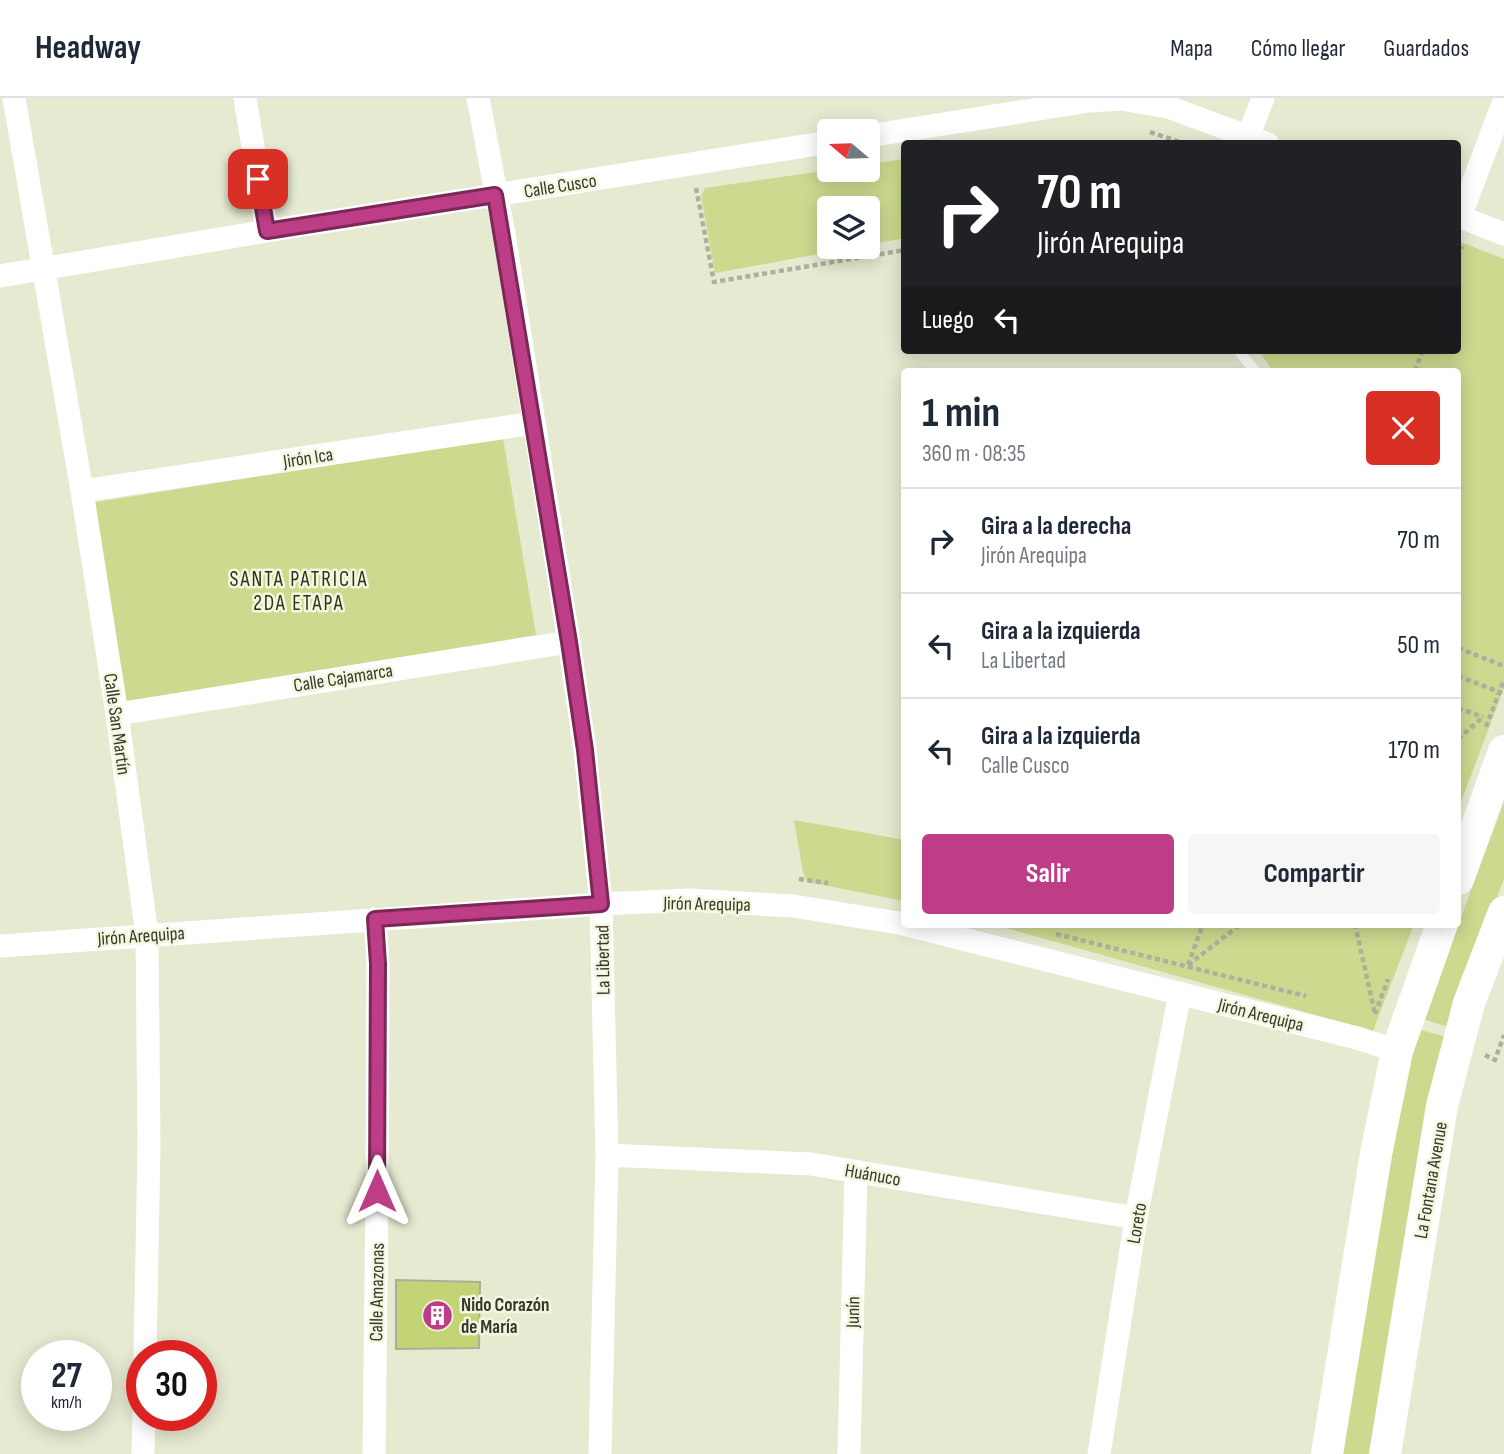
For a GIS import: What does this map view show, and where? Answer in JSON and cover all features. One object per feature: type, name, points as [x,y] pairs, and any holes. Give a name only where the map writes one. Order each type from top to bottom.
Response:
[{"type":"main road","points":[[1461,871],[1504,751]]},
{"type":"main road","name":"La Fontana Avenue","points":[[1385,1454],[1442,1106],[1469,1003],[1504,912]]},
{"type":"main road","points":[[1327,1454],[1376,1154],[1397,1051],[1441,928]]},
{"type":"street","name":"Calle San Martín","points":[[14,98],[82,491],[117,714],[147,935],[149,1146],[145,1340]]},
{"type":"street","points":[[245,98],[267,231]]},
{"type":"street","name":"La Libertad","points":[[478,98],[569,642],[585,750],[601,904],[607,1154],[600,1454]]},
{"type":"street","points":[[1262,140],[1263,98]]},
{"type":"street","points":[[880,134],[1089,101],[1121,99],[1168,107],[1257,140]]},
{"type":"street","points":[[1461,212],[1504,101]]},
{"type":"street","name":"Calle Cusco","points":[[0,276],[817,144]]},
{"type":"street","points":[[1461,218],[1504,234]]},
{"type":"street","name":"Jirón Ica","points":[[82,491],[534,423]]},
{"type":"street","name":"Calle Cajamarca","points":[[117,714],[569,642]]},
{"type":"street","name":"Jirón Arequipa","points":[[0,946],[689,900],[793,906],[901,923]]},
{"type":"street","name":"Calle Amazonas","points":[[374,1454],[378,964],[375,919]]},
{"type":"street","name":"Jirón Arequipa","points":[[919,928],[1357,1038],[1397,1051]]},
{"type":"street","name":"Loreto","points":[[1099,1454],[1136,1218],[1180,993]]},
{"type":"street","name":"Huánuco","points":[[607,1154],[772,1161],[856,1171],[1136,1218]]},
{"type":"street","name":"Junín","points":[[849,1454],[856,1171]]},
{"type":"street","points":[[143,1454],[144,1431]]},
{"type":"lane","points":[[1241,354],[1253,368]]},
{"type":"path","points":[[1143,129],[1174,140]]},
{"type":"path","points":[[683,189],[709,185]]},
{"type":"path","points":[[696,187],[714,282],[901,251]]},
{"type":"path","points":[[1461,649],[1504,666]]},
{"type":"path","points":[[1461,677],[1502,693]]},
{"type":"path","points":[[1461,709],[1486,718],[1461,737]]},
{"type":"path","points":[[791,879],[829,884]]},
{"type":"path","points":[[1187,966],[1201,928]]},
{"type":"path","points":[[1187,966],[1236,928]]},
{"type":"path","points":[[1356,928],[1375,1014],[1361,1011]]},
{"type":"path","points":[[1045,931],[1308,997]]},
{"type":"path","points":[[1495,1060],[1504,1035]]},
{"type":"green space","points":[[901,160],[901,239],[880,243],[880,196],[817,196],[817,254],[715,273],[701,196],[705,188],[817,172],[817,182],[880,182],[880,162]]},
{"type":"green space","points":[[1461,242],[1504,259],[1504,688],[1461,802],[1461,368],[1271,368],[1261,354],[1461,354]]},
{"type":"green space","points":[[503,438],[536,635],[125,702],[90,503]]},
{"type":"green space","points":[[1504,802],[1504,879],[1448,1027],[1423,1019],[1457,928],[1461,928],[1461,917]]},
{"type":"green space","points":[[794,820],[901,839],[901,900],[807,882]]},
{"type":"green space","points":[[1006,928],[1412,928],[1373,1031]]},
{"type":"green space","points":[[1417,1029],[1447,1037],[1376,1454],[1341,1454],[1408,1063]]},
{"type":"building","name":"Nido Corazón de María","points":[[396,1280],[480,1282],[479,1348],[396,1349]]},
{"type":"place","name":"Nido Corazón de María","points":[[438,1315]]},
{"type":"district","name":"SANTA PATRICIA 2DA ETAPA","points":[[299,591]]},
{"type":"route","points":[[258,179],[267,231],[495,195],[504,234],[585,750],[601,904],[375,919],[378,964],[377,1191]]}]
